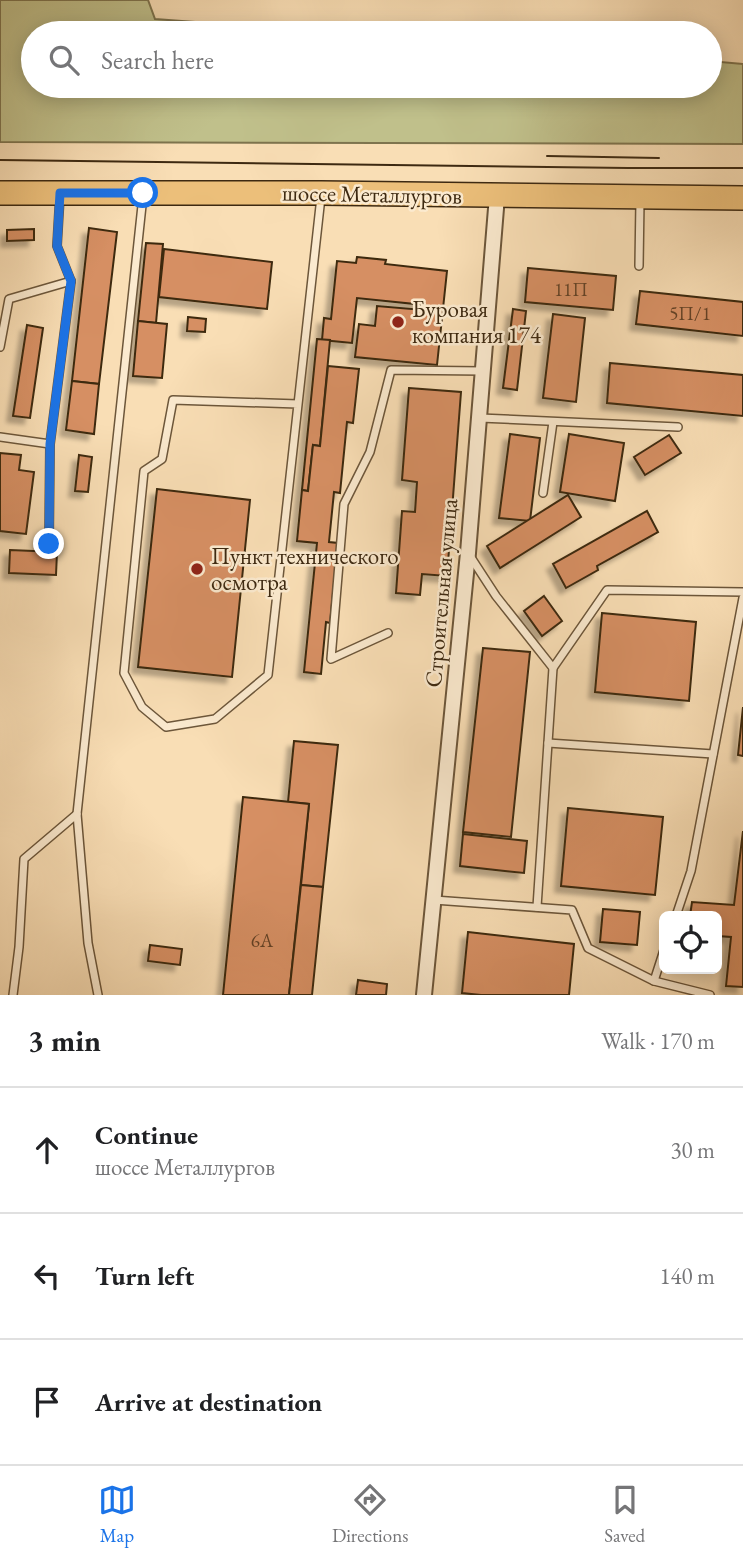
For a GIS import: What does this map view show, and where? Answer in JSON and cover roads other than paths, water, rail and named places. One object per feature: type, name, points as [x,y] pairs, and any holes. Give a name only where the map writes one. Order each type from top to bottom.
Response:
[{"type":"main road","name":"шоссе Металлургов","points":[[0,193],[321,192],[743,198]]},
{"type":"street","name":"Строительная улица","points":[[424,995],[468,553],[497,195]]},
{"type":"lane","points":[[298,404],[173,400],[162,459],[144,471],[124,673],[142,706],[166,727],[215,719],[268,676],[298,404],[321,192]]},
{"type":"lane","points":[[49,544],[50,444],[71,281],[57,246],[60,193]]},
{"type":"lane","points":[[98,995],[88,943],[77,814],[143,193]]},
{"type":"lane","points":[[639,266],[640,197]]},
{"type":"lane","points":[[0,347],[9,299],[71,281]]},
{"type":"lane","points":[[388,633],[331,659],[344,504],[370,452],[391,370],[483,371]]},
{"type":"lane","points":[[479,418],[678,427]]},
{"type":"lane","points":[[543,493],[553,422]]},
{"type":"lane","points":[[0,437],[50,444]]},
{"type":"lane","points":[[468,553],[496,596],[553,668]]},
{"type":"lane","points":[[537,907],[553,668],[607,590],[743,592]]},
{"type":"lane","points":[[678,911],[691,872],[743,598]]},
{"type":"lane","points":[[548,743],[713,754]]},
{"type":"lane","points":[[13,995],[19,947],[24,859],[77,814]]},
{"type":"lane","points":[[434,900],[572,910],[587,948],[654,981],[710,995]]},
{"type":"lane","points":[[654,981],[659,966]]},
{"type":"tram line","points":[[547,156],[659,158]]},
{"type":"tram line","points":[[0,160],[743,168]]},
{"type":"place","name":"Буровая компания 174","points":[[398,322]]},
{"type":"place","name":"Пункт технического осмотра","points":[[197,569]]}]
